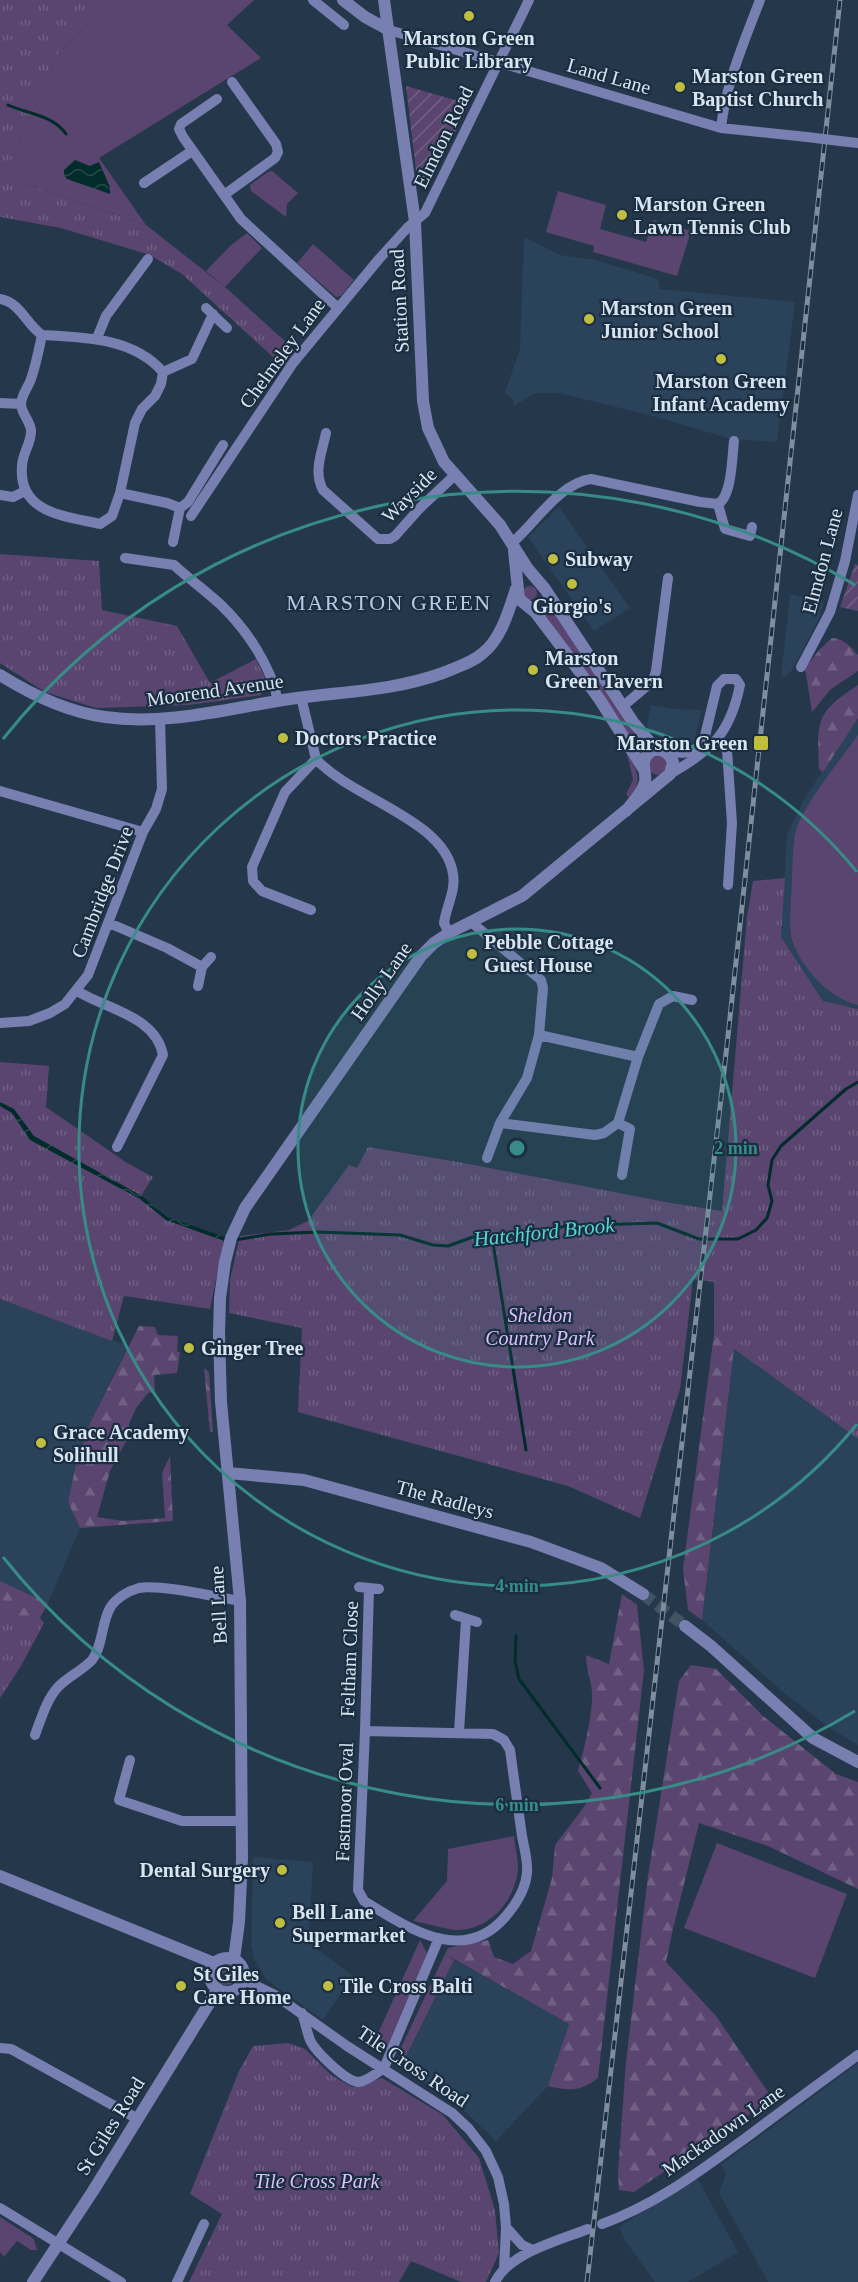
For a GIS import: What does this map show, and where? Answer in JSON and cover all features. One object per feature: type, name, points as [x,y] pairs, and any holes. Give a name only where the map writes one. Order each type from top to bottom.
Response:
[{"type":"street","points":[[313,0],[344,25]]},
{"type":"street","points":[[343,0],[365,17],[389,30]]},
{"type":"street","name":"Station Road","points":[[384,0],[415,222],[423,401],[432,440],[444,462],[513,543],[528,569],[542,584],[622,706],[649,741],[662,750]]},
{"type":"street","name":"Elmdon Road","points":[[415,222],[425,213],[432,201],[529,0]]},
{"type":"street","points":[[721,128],[730,81],[760,0]]},
{"type":"street","name":"Land Lane","points":[[389,30],[721,128],[858,143]]},
{"type":"street","points":[[224,195],[275,158],[278,152],[276,144],[232,82]]},
{"type":"street","points":[[217,99],[181,124],[179,129],[241,219],[338,308]]},
{"type":"street","points":[[144,183],[192,151]]},
{"type":"street","name":"Chelmsley Lane","points":[[191,516],[293,363],[379,259],[415,222]]},
{"type":"street","points":[[97,338],[106,316],[141,263]]},
{"type":"street","points":[[0,299],[21,311],[32,328],[42,335],[97,338],[122,345],[155,362],[163,372],[161,384],[155,396],[142,409],[135,423],[120,493],[112,516],[100,524],[49,512],[34,502],[25,491],[21,477],[22,463],[31,429],[21,404],[31,380],[42,335]]},
{"type":"street","points":[[163,372],[192,359],[209,311],[227,328]]},
{"type":"street","points":[[0,403],[21,404]]},
{"type":"street","name":"Wayside","points":[[326,434],[317,476],[319,484],[378,539],[390,539],[395,536],[420,508],[455,475]]},
{"type":"street","points":[[662,750],[681,754],[700,747],[704,740],[717,686],[724,679],[736,679],[740,685],[734,708],[716,741],[698,758],[666,777],[651,778],[644,771],[600,700],[529,608],[519,599],[513,543],[566,489],[583,480],[600,479],[718,504],[723,501],[727,492],[726,459],[734,441]]},
{"type":"street","points":[[173,542],[180,508],[188,502],[222,445]]},
{"type":"street","points":[[0,495],[13,497],[25,491]]},
{"type":"street","points":[[120,493],[180,508]]},
{"type":"street","name":"Elmdon Lane","points":[[801,667],[830,612],[845,561],[858,495]]},
{"type":"street","points":[[718,504],[725,529],[750,536],[753,527]]},
{"type":"street","points":[[125,558],[176,561],[223,606],[244,633],[267,667],[278,701]]},
{"type":"street","points":[[622,706],[653,681],[668,578]]},
{"type":"street","points":[[529,579],[542,584],[544,599],[539,606],[512,614],[502,627],[517,587],[529,579]]},
{"type":"street","name":"Moorend Avenue","points":[[0,675],[37,696],[81,713],[120,719],[160,719],[301,697],[384,689],[416,682],[473,661],[491,646],[502,627]]},
{"type":"street","points":[[301,697],[316,759],[336,777],[361,794],[420,825],[446,852],[453,873],[451,899],[444,923],[449,933]]},
{"type":"street","name":"Cambridge Drive","points":[[0,1023],[28,1021],[50,1014],[77,991],[92,967],[143,832],[156,809],[162,789],[160,719]]},
{"type":"street","points":[[716,741],[727,750],[732,824],[728,885]]},
{"type":"street","points":[[662,750],[671,757],[673,762],[666,777]]},
{"type":"street","name":"Holly Lane","points":[[626,811],[645,783],[646,756],[653,751],[662,750]]},
{"type":"street","points":[[310,910],[262,891],[253,881],[252,867],[285,792],[316,759]]},
{"type":"street","name":"Holly Lane","points":[[230,1244],[245,1208],[421,956],[449,933],[522,896],[649,794],[666,777]]},
{"type":"street","points":[[0,790],[143,832]]},
{"type":"street","points":[[471,922],[541,980],[543,988],[539,1035],[527,1078],[500,1123],[487,1158]]},
{"type":"street","points":[[109,923],[167,948],[202,967]]},
{"type":"street","points":[[198,986],[202,967],[212,957]]},
{"type":"street","points":[[77,991],[132,1016],[156,1034],[161,1042],[163,1054],[117,1147]]},
{"type":"street","points":[[500,1123],[595,1135],[604,1132],[618,1123],[638,1058],[659,1004],[673,996],[692,1000]]},
{"type":"street","points":[[539,1035],[638,1058]]},
{"type":"street","points":[[618,1123],[630,1129],[622,1175]]},
{"type":"street","name":"Bell Lane","points":[[230,1244],[220,1298],[219,1334],[221,1402],[240,1601],[241,1887],[234,1959]]},
{"type":"street","name":"The Radleys","points":[[228,1473],[304,1480],[531,1542],[601,1568],[643,1594]]},
{"type":"street","points":[[34,1735],[46,1705],[58,1687],[92,1659],[111,1606],[128,1592],[141,1588],[152,1588],[240,1601]]},
{"type":"street","name":"Feltham Close","points":[[365,1731],[369,1588]]},
{"type":"street","points":[[459,1732],[460,1618],[477,1622]]},
{"type":"street","points":[[685,1626],[711,1646],[813,1738],[858,1761]]},
{"type":"street","name":"Fastmoor Oval","points":[[365,1731],[493,1734],[504,1740],[510,1750],[528,1870],[523,1891],[514,1907],[502,1922],[486,1933],[457,1942],[426,1936],[364,1901],[359,1895],[365,1731]]},
{"type":"street","points":[[130,1760],[119,1800],[182,1821],[241,1821]]},
{"type":"street","points":[[0,1876],[214,1963]]},
{"type":"street","points":[[302,2013],[311,2041],[321,2056],[349,2079],[362,2081],[384,2068],[440,1938]]},
{"type":"street","points":[[224,1958],[234,1959],[243,1968],[244,1980],[233,1991],[218,1989],[210,1978],[214,1963],[224,1958]]},
{"type":"street","name":"Tile Cross Road","points":[[244,1980],[275,1995],[347,2046],[452,2113],[470,2129],[486,2151],[498,2177],[506,2227],[504,2269]]},
{"type":"street","name":"St Giles Road","points":[[33,2282],[218,1989]]},
{"type":"street","points":[[0,2048],[11,2049],[138,2119]]},
{"type":"street","name":"Mackadown Lane","points":[[602,2224],[630,2214],[650,2203],[710,2163],[858,2055]]},
{"type":"street","points":[[0,2208],[121,2282]]},
{"type":"street","points":[[177,2282],[204,2224]]},
{"type":"street","points":[[506,2227],[522,2245],[533,2250]]},
{"type":"street","points":[[495,2282],[504,2269],[533,2250],[588,2229]]},
{"type":"shaded area","points":[[524,237],[560,255],[596,260],[658,279],[660,289],[795,302],[777,442],[731,439],[649,415],[559,393],[535,393],[514,406],[513,399],[505,392],[520,349]]},
{"type":"shaded area","points":[[559,507],[630,608],[594,631],[528,537]]},
{"type":"shaded area","points":[[790,594],[824,602],[819,619],[792,670],[785,677],[781,676]]},
{"type":"shaded area","points":[[651,705],[672,709],[702,710],[693,744],[675,743],[654,735],[647,726]]},
{"type":"shaded area","points":[[858,718],[858,1009],[823,1001],[781,937],[787,834],[806,796]]},
{"type":"shaded area","name":"Grace Academy Solihull","points":[[0,1299],[128,1346],[90,1423],[76,1464],[68,1502],[80,1528],[48,1603],[0,1581]]},
{"type":"shaded area","points":[[734,1349],[858,1439],[858,1745],[828,1727],[782,1691],[702,1620]]},
{"type":"shaded area","points":[[253,1857],[313,1862],[309,1934],[311,1941],[317,1949],[353,1976],[323,2020],[267,1980],[254,1959],[251,1945]]},
{"type":"shaded area","points":[[454,1960],[569,2024],[548,2086],[496,2141],[452,2099],[400,2068]]},
{"type":"shaded area","points":[[858,2063],[858,2282],[768,2282],[719,2193],[726,2173],[721,2165]]},
{"type":"shaded area","points":[[697,2178],[738,2252],[688,2282],[655,2282],[624,2239],[619,2227]]},
{"type":"green space","points":[[0,0],[110,0],[58,54],[8,167],[27,184],[146,225],[225,287],[296,351],[284,367],[182,274],[150,255],[61,228],[0,217]]},
{"type":"green space","points":[[110,0],[254,0],[227,25],[261,58],[99,158],[146,225],[27,184],[8,167],[57,55]]},
{"type":"green space","points":[[406,86],[469,104],[430,182],[417,179]]},
{"type":"green space","points":[[272,171],[298,193],[287,204],[286,217],[251,191],[250,185]]},
{"type":"green space","points":[[558,191],[606,205],[600,229],[646,242],[653,220],[691,231],[677,276],[593,252],[594,246],[546,232]]},
{"type":"green space","points":[[247,233],[262,248],[225,287],[206,271],[230,246]]},
{"type":"green space","points":[[313,244],[354,280],[341,296],[336,297],[297,263]]},
{"type":"green space","points":[[0,554],[99,561],[102,610],[177,626],[210,683],[256,659],[265,678],[261,695],[189,705],[96,708],[45,692],[0,663]]},
{"type":"green space","points":[[855,564],[858,565],[858,611],[840,607]]},
{"type":"green space","points":[[530,586],[535,588],[537,593],[535,598],[530,600],[525,598],[523,593],[525,588]]},
{"type":"green space","points":[[547,603],[620,709],[635,736],[644,744],[637,749],[538,612]]},
{"type":"green space","points":[[832,638],[843,641],[858,655],[858,671],[831,689],[812,712],[805,668]]},
{"type":"green space","points":[[858,685],[858,718],[823,772],[819,769],[818,753],[819,729],[822,720],[833,703]]},
{"type":"green space","points":[[858,735],[858,1005],[827,989],[802,961],[792,940],[790,918],[793,849],[799,822],[811,800]]},
{"type":"green space","points":[[627,754],[634,765],[637,776],[636,787],[629,798],[626,794],[633,780]]},
{"type":"green space","points":[[658,755],[665,758],[668,765],[665,772],[658,775],[651,772],[648,765],[651,758]]},
{"type":"green space","name":"Sheldon Country Park","points":[[785,878],[781,937],[823,1001],[858,1009],[858,1439],[714,1334],[714,1282],[693,1279],[680,1389],[640,1518],[568,1486],[298,1412],[302,1328],[229,1313],[230,1280],[240,1236],[289,1230],[308,1221],[349,1165],[357,1168],[368,1147],[722,1211],[747,917],[753,881]]},
{"type":"green space","points":[[0,1062],[49,1066],[46,1107],[127,1163],[153,1177],[142,1194],[143,1198],[165,1218],[224,1240],[210,1309],[124,1296],[112,1341],[0,1299]]},
{"type":"green space","points":[[714,1281],[756,1365],[734,1349],[702,1620],[688,1610],[683,1569],[714,1334]]},
{"type":"green space","points":[[139,1326],[155,1327],[158,1335],[178,1336],[177,1352],[180,1352],[177,1373],[154,1375],[155,1392],[148,1393],[136,1408],[129,1424],[129,1436],[110,1471],[97,1517],[123,1521],[165,1518],[162,1473],[170,1456],[173,1521],[80,1528],[68,1502],[76,1464],[90,1423]]},
{"type":"green space","points":[[204,1368],[209,1372],[213,1432],[210,1432]]},
{"type":"green space","points":[[0,1581],[48,1603],[40,1618],[0,1618]]},
{"type":"green space","points":[[622,1594],[637,1605],[644,1670],[598,2078],[580,2088],[563,2089],[548,2086],[569,2024],[445,1954],[448,1948],[488,1940],[494,1957],[513,1964],[531,1951],[552,1878],[555,1845],[592,1793],[578,1771],[588,1732],[592,1701],[586,1655],[609,1664]]},
{"type":"green space","points":[[0,1618],[40,1618],[44,1623],[21,1666],[0,1698]]},
{"type":"green space","points":[[691,1665],[716,1669],[763,1716],[836,1774],[858,1782],[858,1889],[768,1846],[699,1823],[666,1962],[716,2016],[768,2092],[757,2109],[634,2192],[619,2190],[618,2172],[626,2062],[648,1876],[679,1681]]},
{"type":"green space","points":[[514,1836],[518,1864],[516,1880],[506,1903],[489,1920],[478,1926],[454,1930],[413,1921],[447,1881],[448,1849]]},
{"type":"green space","points":[[717,1843],[847,1894],[815,1978],[684,1928]]},
{"type":"green space","points":[[420,1940],[427,1953],[389,2050],[371,2049]]},
{"type":"green space","points":[[445,1954],[454,1960],[400,2068],[399,2052]]},
{"type":"green space","points":[[226,1963],[234,1966],[237,1974],[234,1982],[226,1985],[218,1982],[215,1974],[218,1966]]},
{"type":"green space","name":"Tile Cross Park","points":[[288,2043],[305,2049],[331,2075],[352,2087],[382,2078],[443,2115],[479,2158],[495,2210],[499,2253],[486,2282],[461,2282],[411,2261],[399,2282],[189,2282],[222,2214],[190,2194],[239,2071],[253,2046]]},
{"type":"green space","points":[[0,2217],[34,2239],[37,2250],[31,2250],[17,2241],[4,2257],[0,2252]]},
{"type":"water","points":[[75,160],[90,166],[99,162],[110,187],[110,194],[67,179],[64,170]]},
{"type":"water","points":[[0,1102],[14,1109],[34,1136],[142,1196],[167,1217],[225,1237],[224,1241],[166,1220],[140,1199],[30,1140],[12,1113],[0,1106]]},
{"type":"waterway","points":[[8,105],[47,119],[66,134]]},
{"type":"waterway","name":"Hatchford Brook","points":[[235,1240],[271,1234],[318,1232],[400,1235],[433,1245],[448,1246],[473,1237],[518,1236],[566,1226],[657,1223],[699,1239],[738,1239],[756,1230],[767,1218],[772,1201],[768,1185],[772,1160],[781,1146],[846,1089],[858,1082]]},
{"type":"waterway","points":[[492,1237],[526,1450]]},
{"type":"waterway","points":[[516,1636],[515,1661],[519,1679],[600,1788]]},
{"type":"tunnel","points":[[643,1594],[685,1626]]},
{"type":"railway","points":[[587,2282],[728,1036],[840,0]]},
{"type":"place","name":"Marston Green Public Library","points":[[469,16]]},
{"type":"place","name":"Marston Green Baptist Church","points":[[680,87]]},
{"type":"place","name":"Marston Green Lawn Tennis Club","points":[[622,215]]},
{"type":"place","name":"Marston Green Junior School","points":[[589,319]]},
{"type":"place","name":"Marston Green Infant Academy","points":[[721,359]]},
{"type":"place","name":"Subway","points":[[553,559]]},
{"type":"place","name":"Giorgio's","points":[[572,584]]},
{"type":"place","name":"Marston Green Tavern","points":[[533,670]]},
{"type":"place","name":"Doctors Practice","points":[[283,738]]},
{"type":"place","name":"Marston Green","points":[[761,743]]},
{"type":"place","name":"Pebble Cottage Guest House","points":[[472,954]]},
{"type":"place","name":"Ginger Tree","points":[[189,1348]]},
{"type":"place","name":"Grace Academy Solihull","points":[[41,1443]]},
{"type":"place","name":"Dental Surgery","points":[[282,1870]]},
{"type":"place","name":"Bell Lane Supermarket","points":[[280,1923]]},
{"type":"place","name":"St Giles Care Home","points":[[181,1986]]},
{"type":"place","name":"Tile Cross Balti","points":[[328,1986]]},
{"type":"district","name":"MARSTON GREEN","points":[[389,602]]}]
